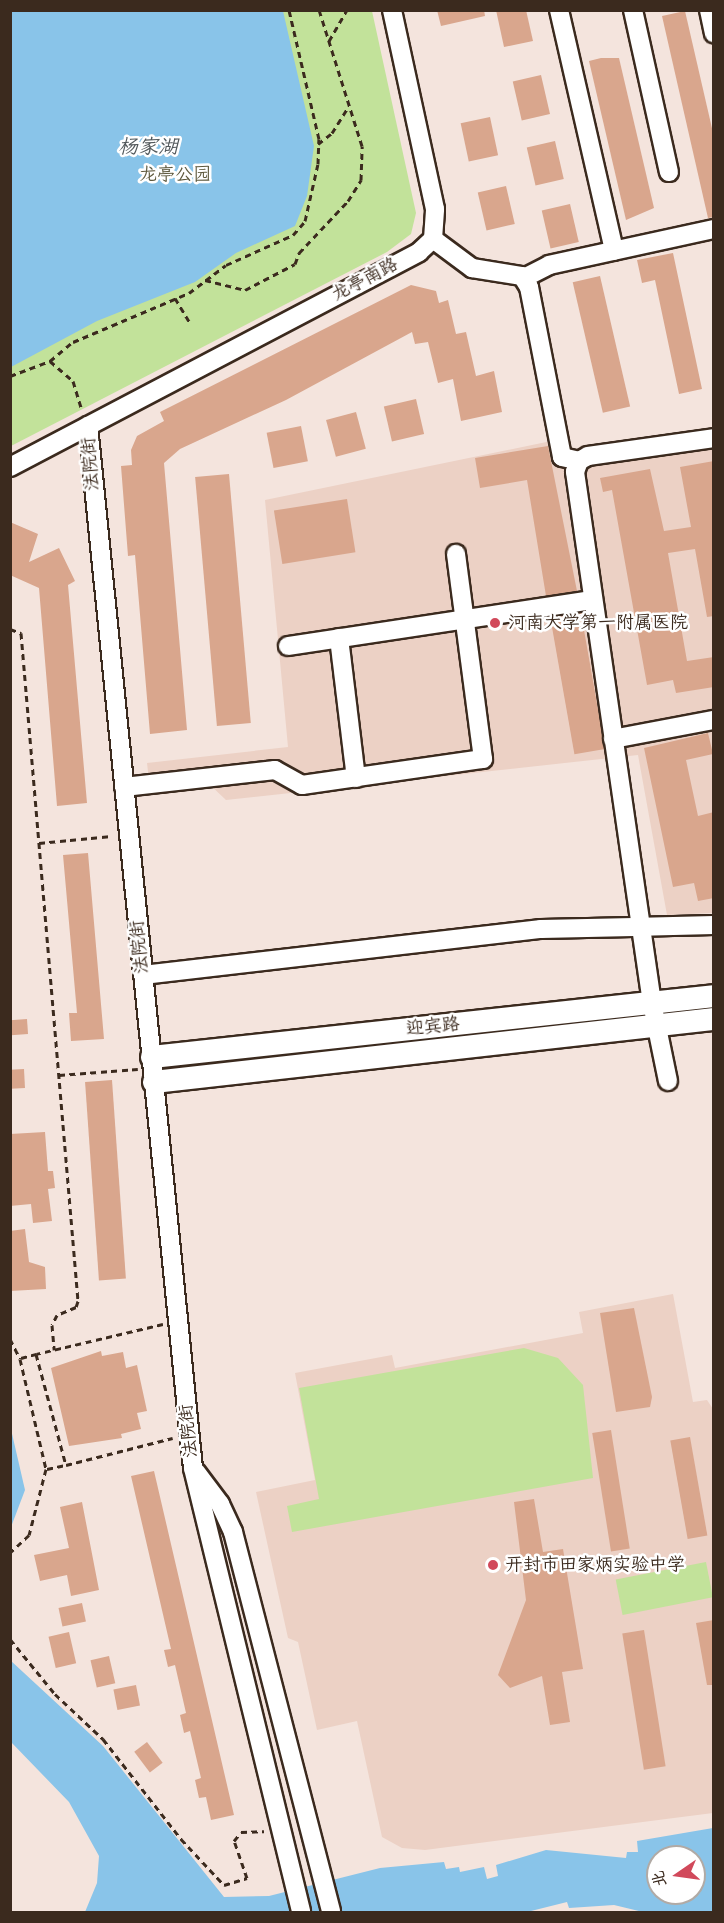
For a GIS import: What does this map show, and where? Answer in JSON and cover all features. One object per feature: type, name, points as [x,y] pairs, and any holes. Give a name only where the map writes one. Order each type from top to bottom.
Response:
[{"type":"main road","name":"迎宾路","points":[[153,1069],[654,1014],[714,996]]},
{"type":"main road","name":"迎宾路","points":[[654,1014],[714,1019]]},
{"type":"street","points":[[392,10],[435,209],[433,239],[472,268],[524,278],[549,265],[714,229]]},
{"type":"street","points":[[559,10],[614,251]]},
{"type":"street","points":[[633,10],[669,172]]},
{"type":"street","points":[[709,10],[714,33]]},
{"type":"street","name":"龙亭南路","points":[[10,467],[419,252],[433,239]]},
{"type":"street","points":[[524,278],[562,457],[579,461],[714,438]]},
{"type":"street","name":"法院街","points":[[88,426],[193,1468],[301,1912]]},
{"type":"street","points":[[579,461],[575,472],[592,600],[654,1014],[668,1081]]},
{"type":"street","points":[[124,787],[275,770],[298,785],[483,759],[456,554]]},
{"type":"street","points":[[288,646],[592,600]]},
{"type":"street","points":[[339,638],[356,778]]},
{"type":"street","points":[[613,739],[714,720]]},
{"type":"street","points":[[143,975],[542,929],[714,925]]},
{"type":"street","name":"法院街","points":[[193,1468],[220,1504],[233,1532],[330,1912]]},
{"type":"path","points":[[10,376],[50,361],[73,342],[175,298],[247,254],[293,235],[305,221],[318,144],[289,10]]},
{"type":"path","points":[[205,280],[245,290],[287,268],[348,201],[361,180],[362,146],[347,108],[319,10]]},
{"type":"path","points":[[329,41],[347,10]]},
{"type":"path","points":[[318,144],[332,133],[347,108]]},
{"type":"path","points":[[175,298],[191,325]]},
{"type":"path","points":[[50,361],[73,381],[88,426]]},
{"type":"path","points":[[10,628],[21,633],[78,1301],[76,1307],[57,1315],[52,1325],[54,1350]]},
{"type":"path","points":[[39,843],[129,835]]},
{"type":"path","points":[[59,1075],[153,1069]]},
{"type":"path","points":[[20,1359],[178,1320]]},
{"type":"path","points":[[10,1339],[20,1359],[46,1469],[29,1535],[10,1553]]},
{"type":"path","points":[[36,1354],[66,1465]]},
{"type":"path","points":[[46,1469],[190,1434]]},
{"type":"path","points":[[10,1639],[55,1694],[103,1739],[181,1839],[224,1885],[242,1883],[247,1878],[234,1840],[241,1832],[283,1837]]},
{"type":"shaded area","name":"河南大学第一附属医院","points":[[556,440],[560,467],[713,445],[713,913],[667,915],[638,755],[226,800],[208,783],[150,789],[147,763],[288,747],[265,500]]},
{"type":"shaded area","name":"开封市田家炳实验中学","points":[[673,1294],[693,1402],[707,1400],[713,1409],[713,1813],[425,1850],[402,1848],[382,1837],[357,1721],[317,1730],[298,1642],[288,1638],[256,1492],[315,1480],[295,1373],[392,1355],[395,1368],[583,1333],[579,1312]]},
{"type":"green space","name":"杨家湖","points":[[11,11],[372,11],[416,213],[411,234],[387,252],[11,446]]},
{"type":"green space","points":[[524,1348],[558,1358],[583,1385],[593,1478],[292,1532],[287,1506],[319,1499],[299,1388]]},
{"type":"green space","points":[[706,1562],[713,1597],[623,1615],[616,1580]]},
{"type":"water","name":"杨家湖","points":[[11,10],[283,11],[314,146],[307,196],[295,226],[236,253],[195,282],[97,321],[11,367]]},
{"type":"water","points":[[10,1425],[25,1490],[11,1527],[10,1527]]},
{"type":"water","points":[[10,1660],[103,1746],[224,1897],[269,1896],[380,1868],[444,1862],[446,1869],[459,1867],[460,1872],[484,1867],[487,1879],[498,1876],[496,1865],[546,1850],[626,1858],[627,1852],[638,1852],[637,1841],[713,1828],[713,1912],[643,1912],[614,1905],[569,1908],[567,1902],[527,1912],[85,1912],[97,1883],[99,1856],[69,1802],[11,1742]]},
{"type":"building","points":[[437,10],[484,10],[485,16],[441,26]]},
{"type":"building","points":[[496,10],[526,10],[533,41],[504,47]]},
{"type":"building","points":[[685,11],[714,137],[714,217],[708,218],[662,16]]},
{"type":"building","points":[[619,58],[654,208],[626,220],[589,61]]},
{"type":"building","points":[[541,75],[550,114],[522,120],[513,82]]},
{"type":"building","points":[[490,117],[498,155],[469,161],[461,123]]},
{"type":"building","points":[[555,141],[564,179],[536,186],[527,148]]},
{"type":"building","points":[[506,186],[515,224],[487,231],[478,193]]},
{"type":"building","points":[[570,204],[579,242],[551,249],[542,211]]},
{"type":"building","points":[[673,253],[702,389],[679,394],[655,280],[642,283],[637,260]]},
{"type":"building","points":[[600,276],[630,407],[603,413],[573,282]]},
{"type":"building","points":[[411,285],[436,291],[439,303],[448,300],[456,334],[466,332],[476,376],[494,371],[502,412],[461,421],[453,379],[438,383],[428,342],[415,344],[412,332],[286,400],[180,449],[164,463],[187,730],[150,734],[135,555],[128,556],[121,466],[132,465],[131,450],[137,436],[164,421],[160,412]]},
{"type":"building","points":[[416,399],[424,434],[392,442],[384,406]]},
{"type":"building","points":[[356,412],[366,449],[336,457],[326,420]]},
{"type":"building","points":[[301,426],[308,461],[274,468],[267,433]]},
{"type":"building","points":[[548,446],[577,591],[546,596],[527,480],[480,488],[475,458]]},
{"type":"building","points":[[714,461],[714,616],[707,617],[695,549],[668,553],[687,661],[714,657],[714,687],[676,693],[673,680],[647,685],[612,490],[603,492],[600,478],[650,469],[664,531],[691,527],[680,467]]},
{"type":"building","points":[[229,474],[251,723],[217,726],[195,477]]},
{"type":"building","points":[[347,499],[355,552],[282,564],[274,511]]},
{"type":"building","points":[[10,522],[38,534],[29,562],[59,548],[75,581],[68,585],[87,803],[57,806],[39,588],[10,575]]},
{"type":"building","points":[[581,613],[605,749],[574,754],[550,618]]},
{"type":"building","points":[[708,733],[713,754],[686,760],[698,816],[714,812],[714,898],[698,901],[694,883],[673,887],[644,748]]},
{"type":"building","points":[[88,853],[104,1039],[71,1041],[69,1013],[77,1013],[63,855]]},
{"type":"building","points":[[27,1019],[28,1034],[11,1035],[10,1020]]},
{"type":"building","points":[[24,1069],[25,1088],[11,1089],[10,1070]]},
{"type":"building","points":[[112,1080],[126,1279],[99,1280],[85,1082]]},
{"type":"building","points":[[45,1132],[48,1171],[53,1171],[55,1188],[48,1189],[52,1221],[33,1223],[31,1204],[10,1206],[10,1134]]},
{"type":"building","points":[[25,1229],[29,1262],[45,1267],[46,1289],[10,1291],[10,1231]]},
{"type":"building","points":[[634,1308],[652,1397],[650,1407],[616,1412],[600,1313]]},
{"type":"building","points":[[101,1351],[102,1356],[123,1352],[126,1368],[137,1365],[147,1411],[137,1413],[141,1429],[121,1434],[122,1438],[69,1446],[51,1368]]},
{"type":"building","points":[[611,1430],[630,1549],[611,1551],[592,1433]]},
{"type":"building","points":[[690,1437],[707,1535],[688,1539],[670,1440]]},
{"type":"building","points":[[154,1471],[234,1815],[211,1820],[206,1797],[199,1798],[195,1780],[201,1778],[190,1731],[184,1733],[180,1715],[186,1713],[175,1665],[168,1667],[164,1650],[171,1649],[131,1476]]},
{"type":"building","points":[[534,1499],[543,1552],[563,1549],[583,1669],[562,1672],[570,1722],[550,1725],[542,1676],[510,1688],[498,1675],[526,1600],[514,1502]]},
{"type":"building","points":[[82,1502],[99,1590],[71,1596],[67,1575],[40,1581],[34,1555],[69,1548],[60,1507]]},
{"type":"building","points":[[82,1603],[86,1622],[62,1627],[59,1608]]},
{"type":"building","points":[[714,1620],[714,1685],[707,1685],[696,1623]]},
{"type":"building","points":[[644,1630],[666,1766],[644,1770],[622,1633]]},
{"type":"building","points":[[69,1632],[76,1663],[56,1668],[49,1637]]},
{"type":"building","points":[[109,1656],[115,1683],[97,1688],[90,1660]]},
{"type":"building","points":[[136,1685],[140,1706],[117,1710],[113,1689]]},
{"type":"building","points":[[147,1742],[163,1763],[150,1772],[134,1752]]},
{"type":"place","name":"河南大学第一附属医院","points":[[495,623]]},
{"type":"place","name":"开封市田家炳实验中学","points":[[493,1565]]},
{"type":"park label","name":"龙亭公园","points":[[175,175]]}]
